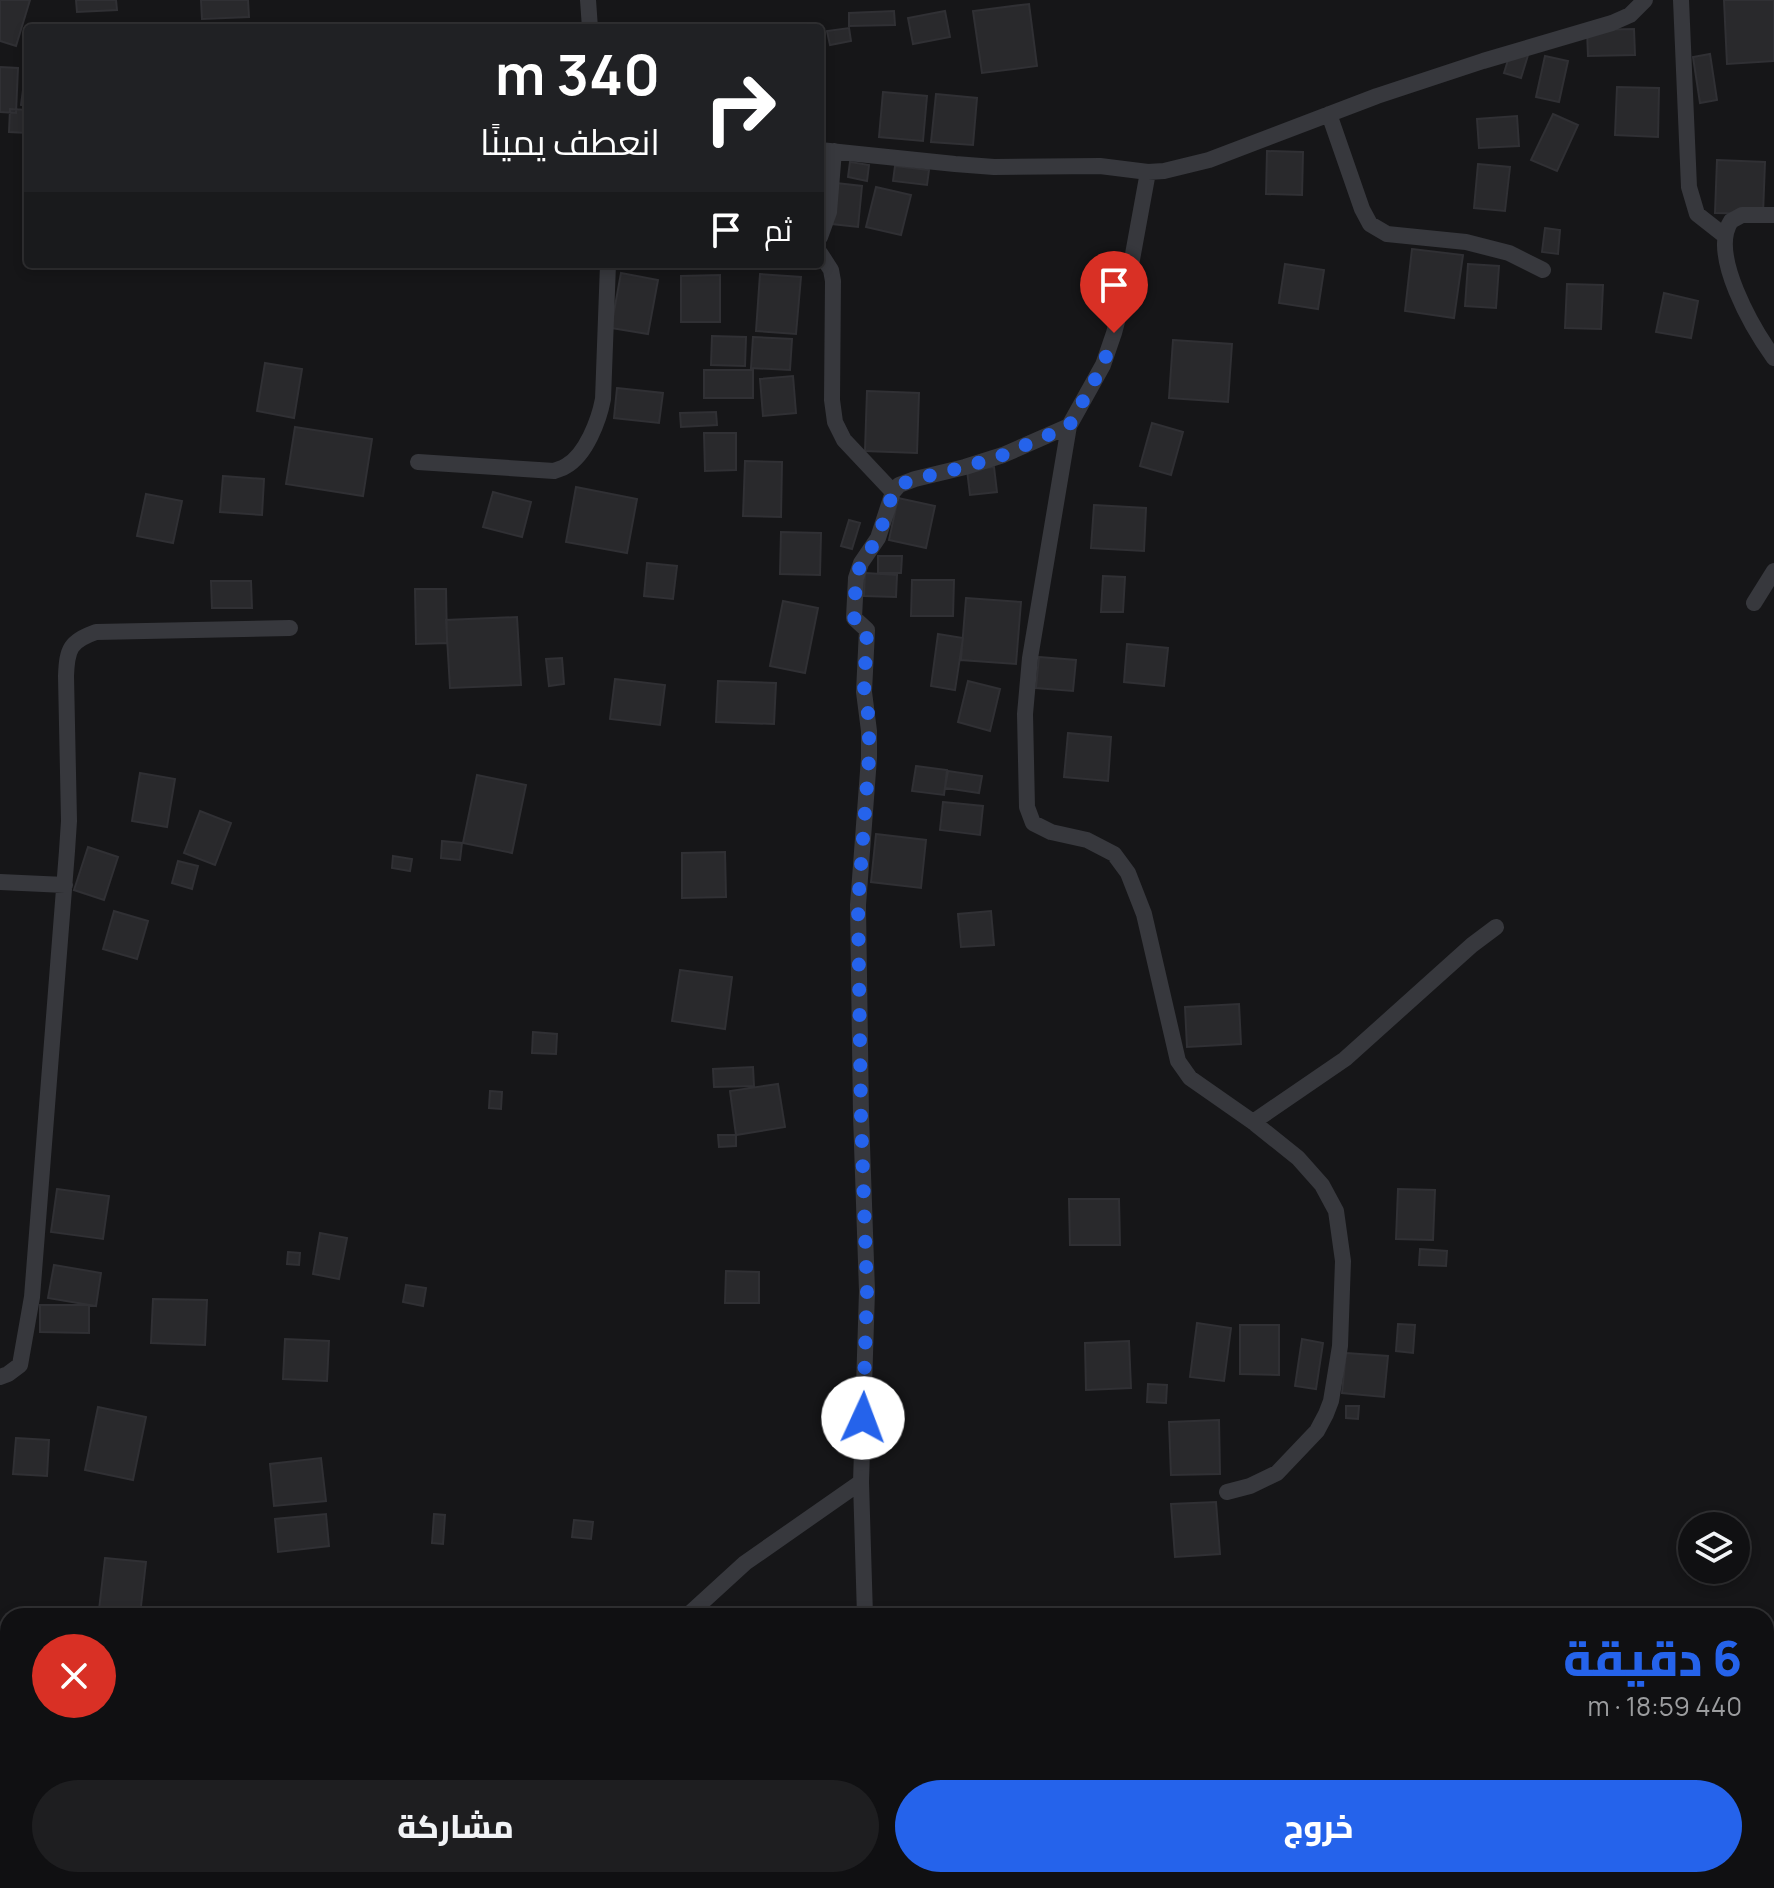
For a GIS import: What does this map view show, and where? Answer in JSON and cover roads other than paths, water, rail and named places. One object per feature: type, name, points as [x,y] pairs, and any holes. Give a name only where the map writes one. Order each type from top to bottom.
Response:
[{"type":"street","points":[[588,0],[590,24]]},
{"type":"street","points":[[824,226],[829,212],[827,150],[994,167],[1100,166],[1148,172],[1181,168],[1377,96],[1612,23],[1630,15],[1645,0]]},
{"type":"street","points":[[1681,0],[1689,187],[1697,214],[1725,236]]},
{"type":"street","points":[[1329,114],[1370,224],[1387,234],[1466,242],[1509,253],[1543,270]]},
{"type":"street","points":[[1148,172],[1129,276],[1114,333],[1103,365],[1069,426],[1030,658],[1025,714],[1027,807],[1033,823],[1051,832],[1087,840],[1114,854],[1128,873],[1144,914],[1178,1061],[1190,1078],[1298,1158],[1322,1185],[1336,1211],[1343,1261],[1340,1346],[1331,1401],[1317,1431],[1277,1473],[1250,1486],[1227,1492]]},
{"type":"street","points":[[1774,215],[1742,215],[1731,221],[1725,236],[1728,271],[1774,358]]},
{"type":"street","points":[[824,259],[833,281],[832,400],[835,422],[844,440],[893,492]]},
{"type":"street","points":[[418,462],[554,471],[568,466],[595,425],[603,399],[608,268]]},
{"type":"street","points":[[865,1608],[861,1482],[867,1291],[858,905],[869,731],[864,692],[867,630],[854,618],[856,578],[861,563],[878,538],[893,492],[899,485],[1003,455],[1069,426]]},
{"type":"street","points":[[1754,603],[1774,571]]},
{"type":"street","points":[[0,1377],[20,1365],[32,1297],[69,821],[66,676],[70,648],[79,638],[96,632],[290,628]]},
{"type":"street","points":[[0,882],[65,885]]},
{"type":"street","points":[[1253,1122],[1345,1059],[1496,927]]},
{"type":"street","points":[[696,1608],[745,1563],[861,1482]]}]
